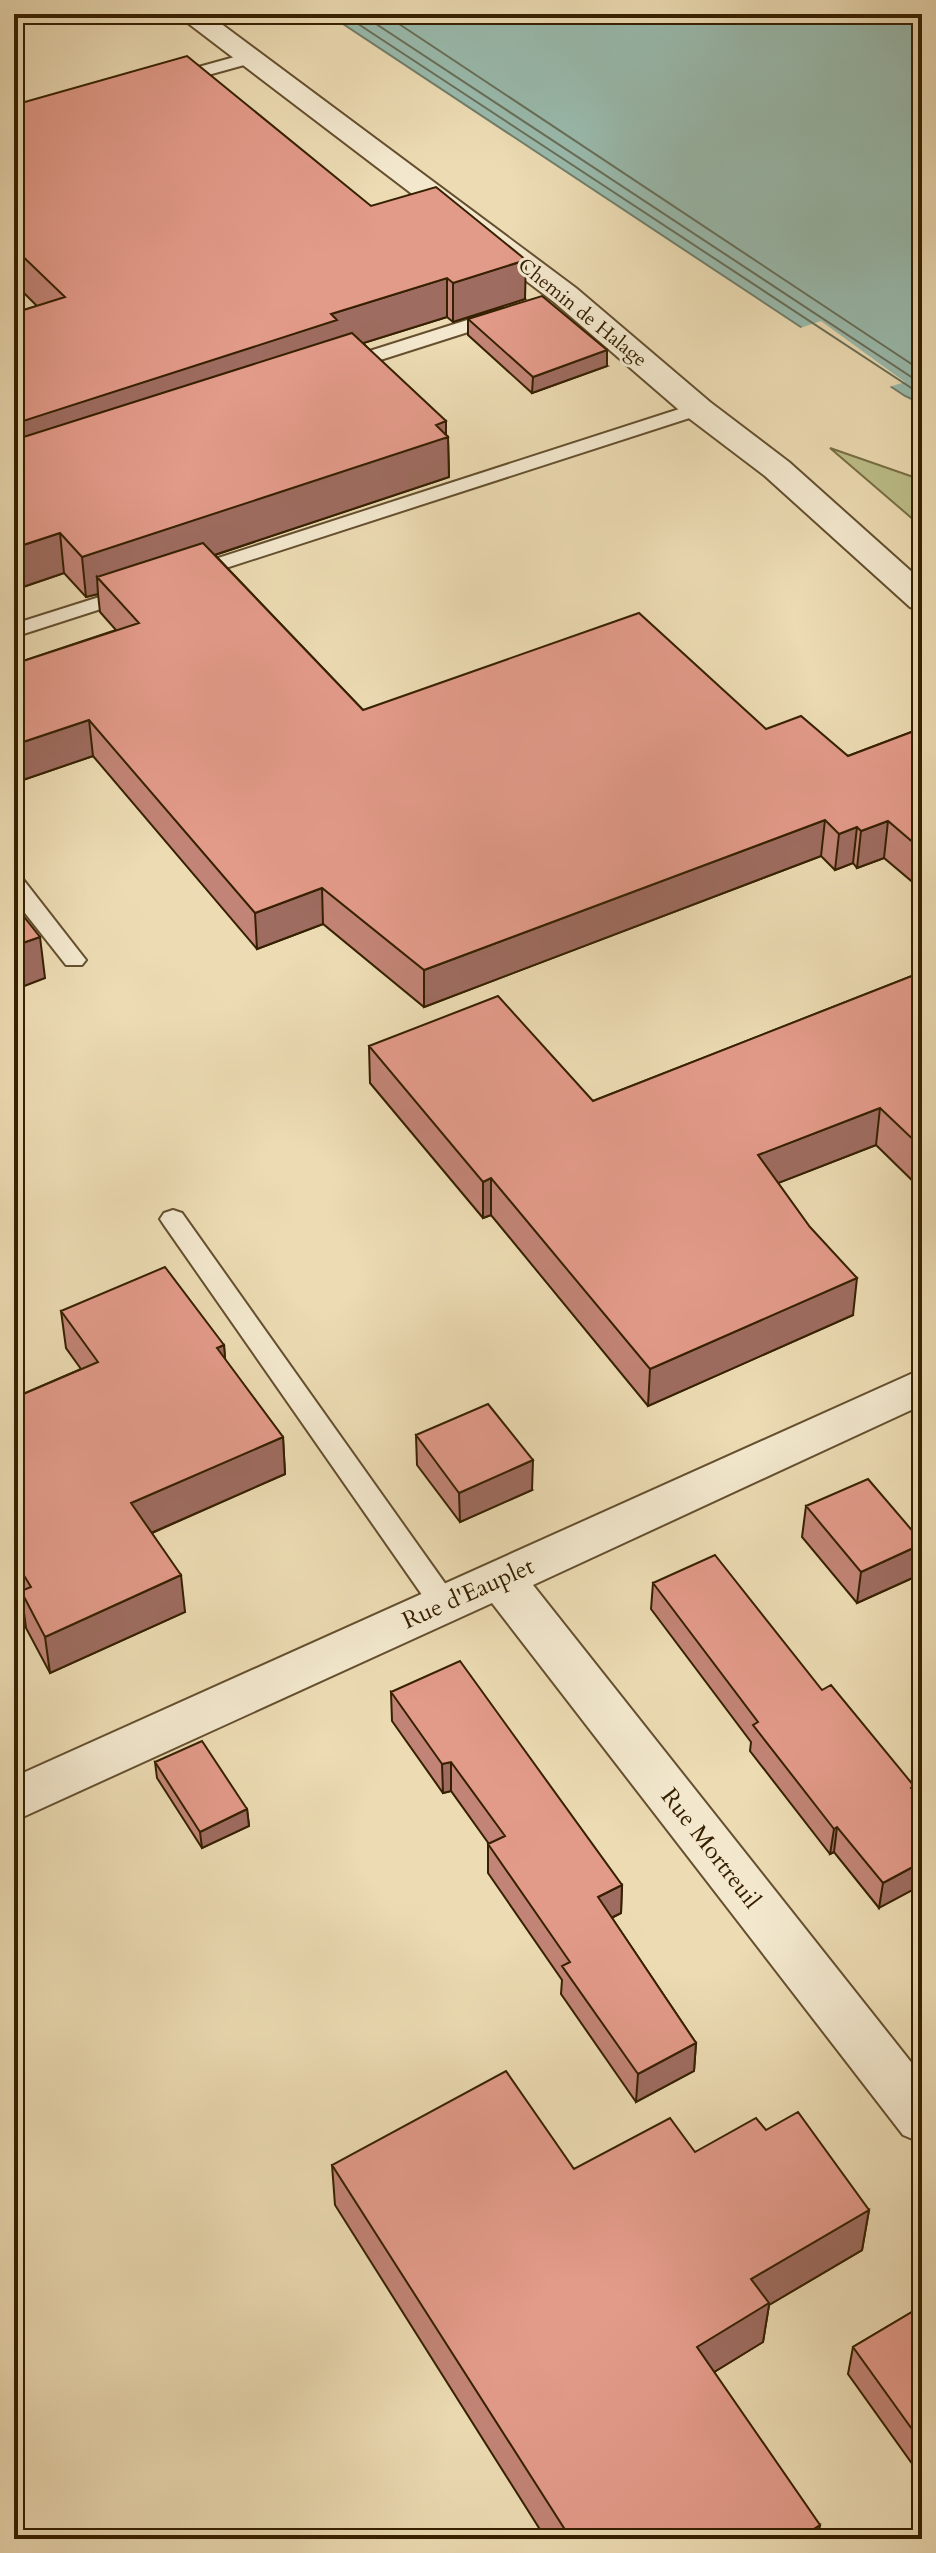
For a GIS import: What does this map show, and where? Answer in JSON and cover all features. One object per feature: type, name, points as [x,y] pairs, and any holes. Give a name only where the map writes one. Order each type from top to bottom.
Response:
[{"type":"street","name":"Chemin de Halage","points":[[190,14],[249,58],[543,302],[698,409],[777,469],[922,600]]},
{"type":"street","name":"Rue d'Eauplet","points":[[14,1800],[922,1386]]},
{"type":"street","name":"Rue Mortreuil","points":[[500,1578],[922,2118]]},
{"type":"lane","points":[[148,86],[249,58]]},
{"type":"lane","points":[[331,370],[543,302]]},
{"type":"lane","points":[[14,631],[698,409]]},
{"type":"lane","points":[[14,883],[74,960]]},
{"type":"lane","points":[[173,1219],[444,1604]]},
{"type":"green space","points":[[830,448],[922,480],[922,527]]},
{"type":"water","points":[[328,14],[922,14],[922,404],[905,396]]},
{"type":"pier","points":[[821,321],[905,382],[886,388],[797,329]]},
{"type":"building","points":[[187,56],[371,206],[436,187],[526,260],[453,283],[447,278],[331,314],[337,320],[14,424],[14,313],[65,297],[14,248],[14,105]]},
{"type":"building","points":[[542,296],[607,350],[533,377],[468,319]]},
{"type":"building","points":[[352,333],[446,421],[436,425],[448,437],[82,557],[60,533],[14,548],[14,440]]},
{"type":"building","points":[[203,543],[363,710],[639,613],[766,729],[801,716],[848,756],[922,728],[922,850],[888,821],[861,831],[857,827],[839,834],[825,820],[424,970],[322,888],[255,913],[89,720],[14,745],[14,664],[139,623],[97,577]]},
{"type":"building","points":[[14,904],[40,937],[14,946]]},
{"type":"building","points":[[922,972],[922,1148],[880,1108],[758,1155],[810,1227],[857,1278],[650,1369],[491,1178],[483,1182],[369,1046],[498,996],[593,1101]]},
{"type":"building","points":[[165,1267],[224,1345],[217,1348],[283,1437],[131,1503],[181,1575],[45,1637],[21,1591],[31,1587],[17,1564],[21,1562],[14,1551],[14,1398],[98,1362],[61,1311]]},
{"type":"building","points":[[488,1404],[533,1460],[459,1493],[416,1435]]},
{"type":"building","points":[[868,1479],[922,1544],[861,1572],[806,1506]]},
{"type":"building","points":[[715,1555],[822,1690],[831,1685],[914,1786],[911,1788],[922,1803],[922,1862],[883,1883],[837,1827],[834,1829],[753,1725],[758,1722],[653,1583]]},
{"type":"building","points":[[460,1661],[622,1885],[598,1897],[696,2043],[638,2074],[562,1966],[570,1962],[488,1844],[505,1836],[451,1762],[442,1764],[391,1692]]},
{"type":"building","points":[[202,1741],[247,1809],[200,1832],[155,1762]]},
{"type":"building","points":[[506,2071],[574,2169],[670,2118],[695,2152],[756,2118],[766,2130],[798,2112],[869,2210],[751,2279],[769,2303],[697,2347],[820,2525],[798,2539],[571,2539],[332,2165]]},
{"type":"building","points":[[922,2306],[922,2443],[853,2347]]}]
